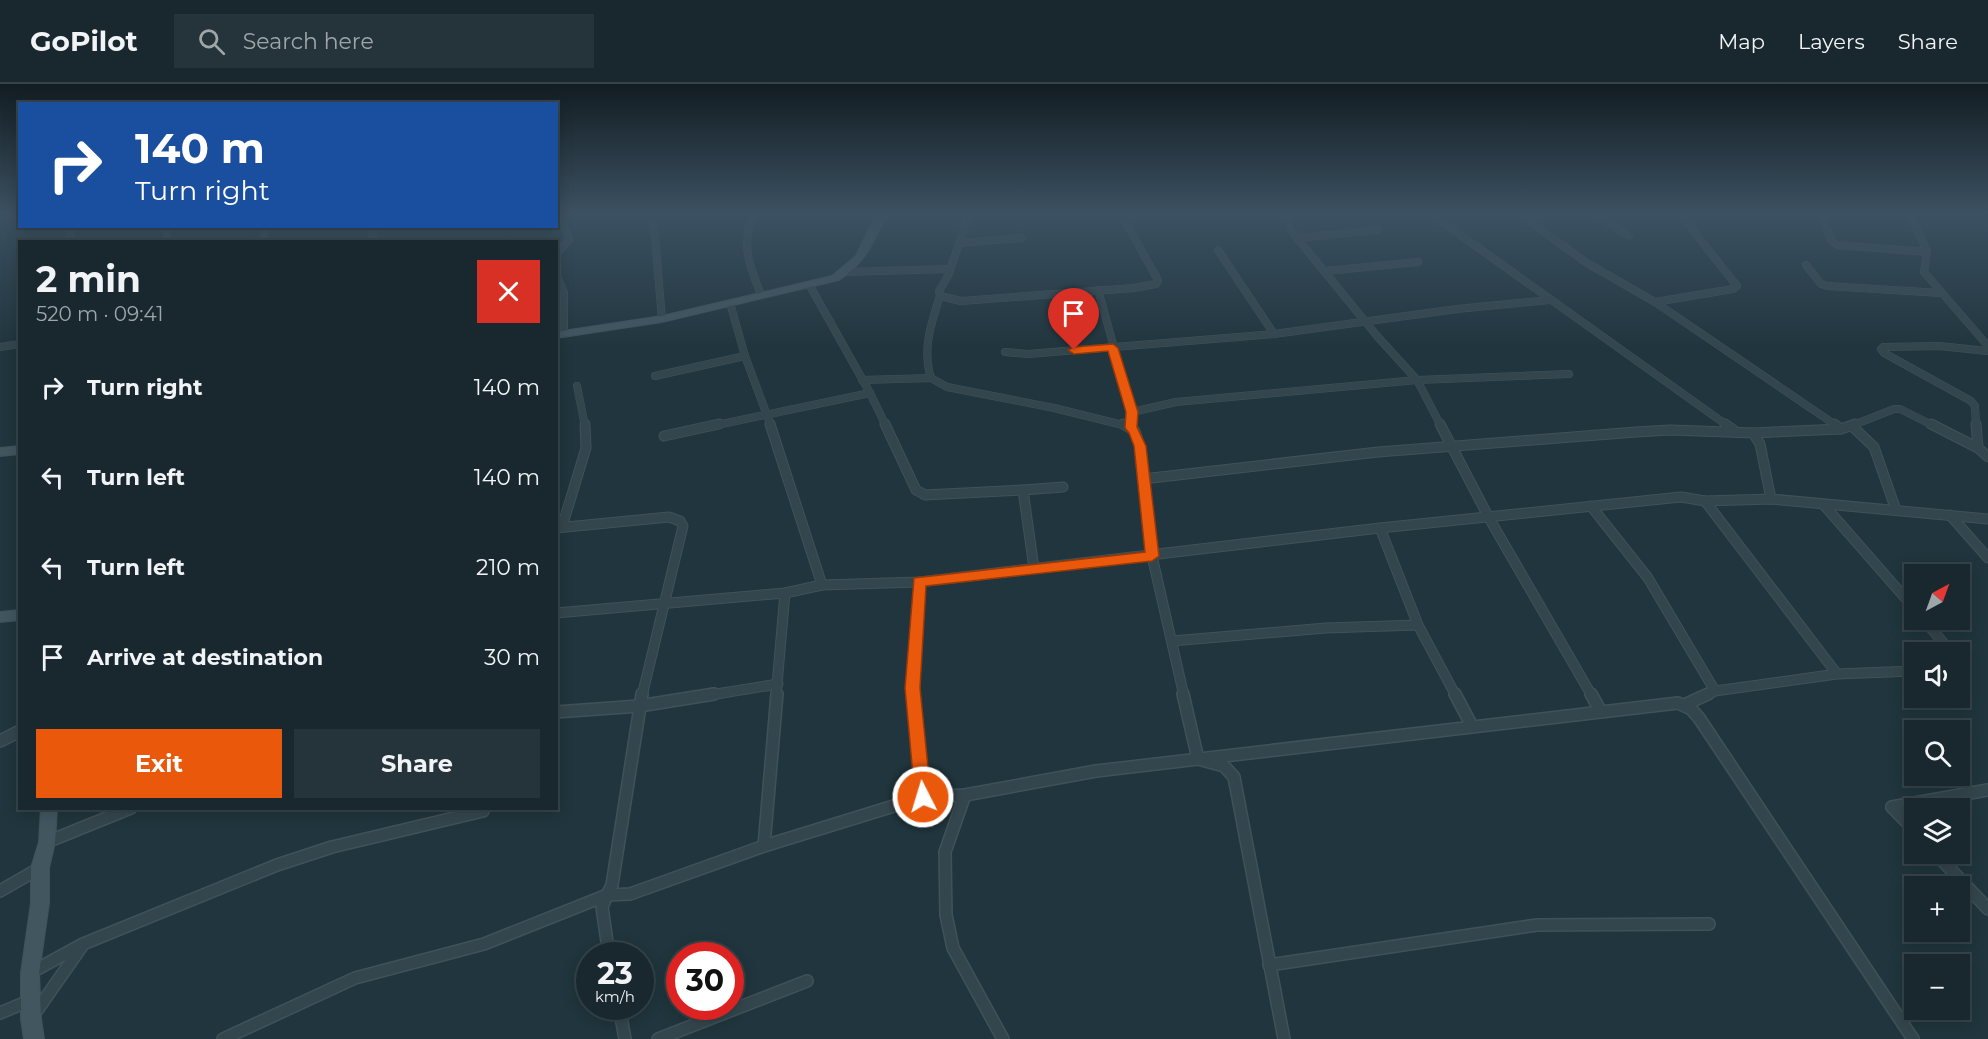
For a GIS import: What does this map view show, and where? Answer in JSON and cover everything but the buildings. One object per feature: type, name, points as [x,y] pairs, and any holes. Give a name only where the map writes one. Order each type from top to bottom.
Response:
[{"type":"street","points":[[657,259],[662,319]]},
{"type":"street","points":[[748,259],[761,295]]},
{"type":"street","points":[[845,272],[860,259]]},
{"type":"street","points":[[931,378],[926,367],[925,344],[940,296],[939,291],[953,259]]},
{"type":"street","points":[[940,296],[960,301],[1150,286],[1156,284],[1158,279],[1146,259]]},
{"type":"street","points":[[1224,259],[1274,334]]},
{"type":"street","points":[[1315,259],[1417,380],[1489,518],[1601,712]]},
{"type":"street","points":[[1493,259],[1736,432]]},
{"type":"street","points":[[1581,259],[1655,302],[1841,429]]},
{"type":"street","points":[[1655,302],[1733,289],[1737,286],[1715,259]]},
{"type":"street","points":[[1926,259],[1924,273],[1988,346]]},
{"type":"street","points":[[1325,271],[1418,262]]},
{"type":"street","points":[[1806,265],[1821,284],[1827,286],[1941,293]]},
{"type":"street","points":[[558,278],[564,292],[560,334],[662,319],[810,285],[845,272],[949,269]]},
{"type":"street","points":[[810,285],[870,393],[916,490],[920,494],[1063,488]]},
{"type":"street","points":[[1098,290],[1132,412],[1131,428]]},
{"type":"street","points":[[1005,352],[1028,354],[1274,334],[1368,323],[1457,309],[1550,300]]},
{"type":"street","points":[[730,303],[745,356],[767,415],[822,585]]},
{"type":"street","points":[[0,347],[18,344]]},
{"type":"street","points":[[1978,448],[1975,406],[1971,401],[1884,353],[1881,349],[1883,346],[1939,346],[1988,351]]},
{"type":"street","points":[[655,376],[745,356]]},
{"type":"street","points":[[1132,412],[1176,402],[1417,380],[1569,374]]},
{"type":"street","points":[[862,380],[931,378],[946,387],[1096,417],[1135,431],[1140,446],[1152,556],[1198,759]]},
{"type":"street","points":[[577,386],[586,431],[586,448],[559,528],[662,518],[680,521],[683,526],[639,706],[612,869],[612,885],[602,907],[607,942]]},
{"type":"street","points":[[664,436],[870,393]]},
{"type":"street","points":[[1143,479],[1378,452],[1671,430],[1753,433],[1841,429],[1853,427],[1885,412],[1886,409],[1900,409],[1978,448],[1988,457]]},
{"type":"street","points":[[1853,427],[1874,447],[1896,510]]},
{"type":"street","points":[[1753,433],[1760,444],[1771,499]]},
{"type":"street","points":[[0,452],[18,450]]},
{"type":"street","points":[[1023,490],[1034,568]]},
{"type":"street","points":[[558,613],[785,593],[822,585],[919,582],[1380,528],[1681,497],[1705,501],[1771,499],[1988,519]]},
{"type":"street","points":[[1705,501],[1837,674]]},
{"type":"street","points":[[1823,504],[1904,597]]},
{"type":"street","points":[[1591,506],[1648,578],[1715,692]]},
{"type":"street","points":[[1950,515],[1988,558]]},
{"type":"street","points":[[1380,528],[1418,624],[1472,726]]},
{"type":"street","points":[[919,582],[912,688],[923,797]]},
{"type":"street","points":[[764,846],[785,593]]},
{"type":"street","points":[[0,617],[18,615]]},
{"type":"street","points":[[1172,641],[1305,628],[1418,624]]},
{"type":"street","points":[[1932,630],[1943,642]]},
{"type":"street","points":[[223,1039],[355,978],[484,944],[607,895],[630,894],[764,846],[923,797],[965,795],[1096,771],[1671,703],[1684,705],[1715,692],[1837,674],[1904,671]]},
{"type":"street","points":[[558,712],[639,706],[778,684]]},
{"type":"street","points":[[1684,705],[1699,718],[1752,795],[1913,1039]]},
{"type":"street","points":[[0,741],[18,732]]},
{"type":"street","points":[[1198,759],[1224,766],[1234,777],[1240,797],[1284,1039]]},
{"type":"street","points":[[1943,798],[1988,790]]},
{"type":"street","points":[[965,795],[945,852],[946,915],[953,948],[1003,1039]]},
{"type":"street","points":[[1904,805],[1892,807],[1904,820]]},
{"type":"street","points":[[34,1039],[30,973],[40,903],[40,868],[47,842],[49,810]]},
{"type":"street","points":[[47,842],[126,810]]},
{"type":"street","points":[[30,973],[83,944],[299,858],[332,847],[483,811]]},
{"type":"street","points":[[1945,864],[1988,909]]},
{"type":"street","points":[[0,891],[40,868]]},
{"type":"street","points":[[1269,965],[1537,924],[1709,924]]},
{"type":"street","points":[[31,1019],[83,944]]},
{"type":"street","points":[[658,1039],[807,981]]},
{"type":"street","points":[[0,1013],[31,1000]]},
{"type":"street","points":[[622,1020],[625,1039]]},
{"type":"route","points":[[923,797],[912,688],[919,582],[1152,556],[1140,446],[1135,431],[1131,428],[1132,412],[1113,348],[1074,350]]}]
